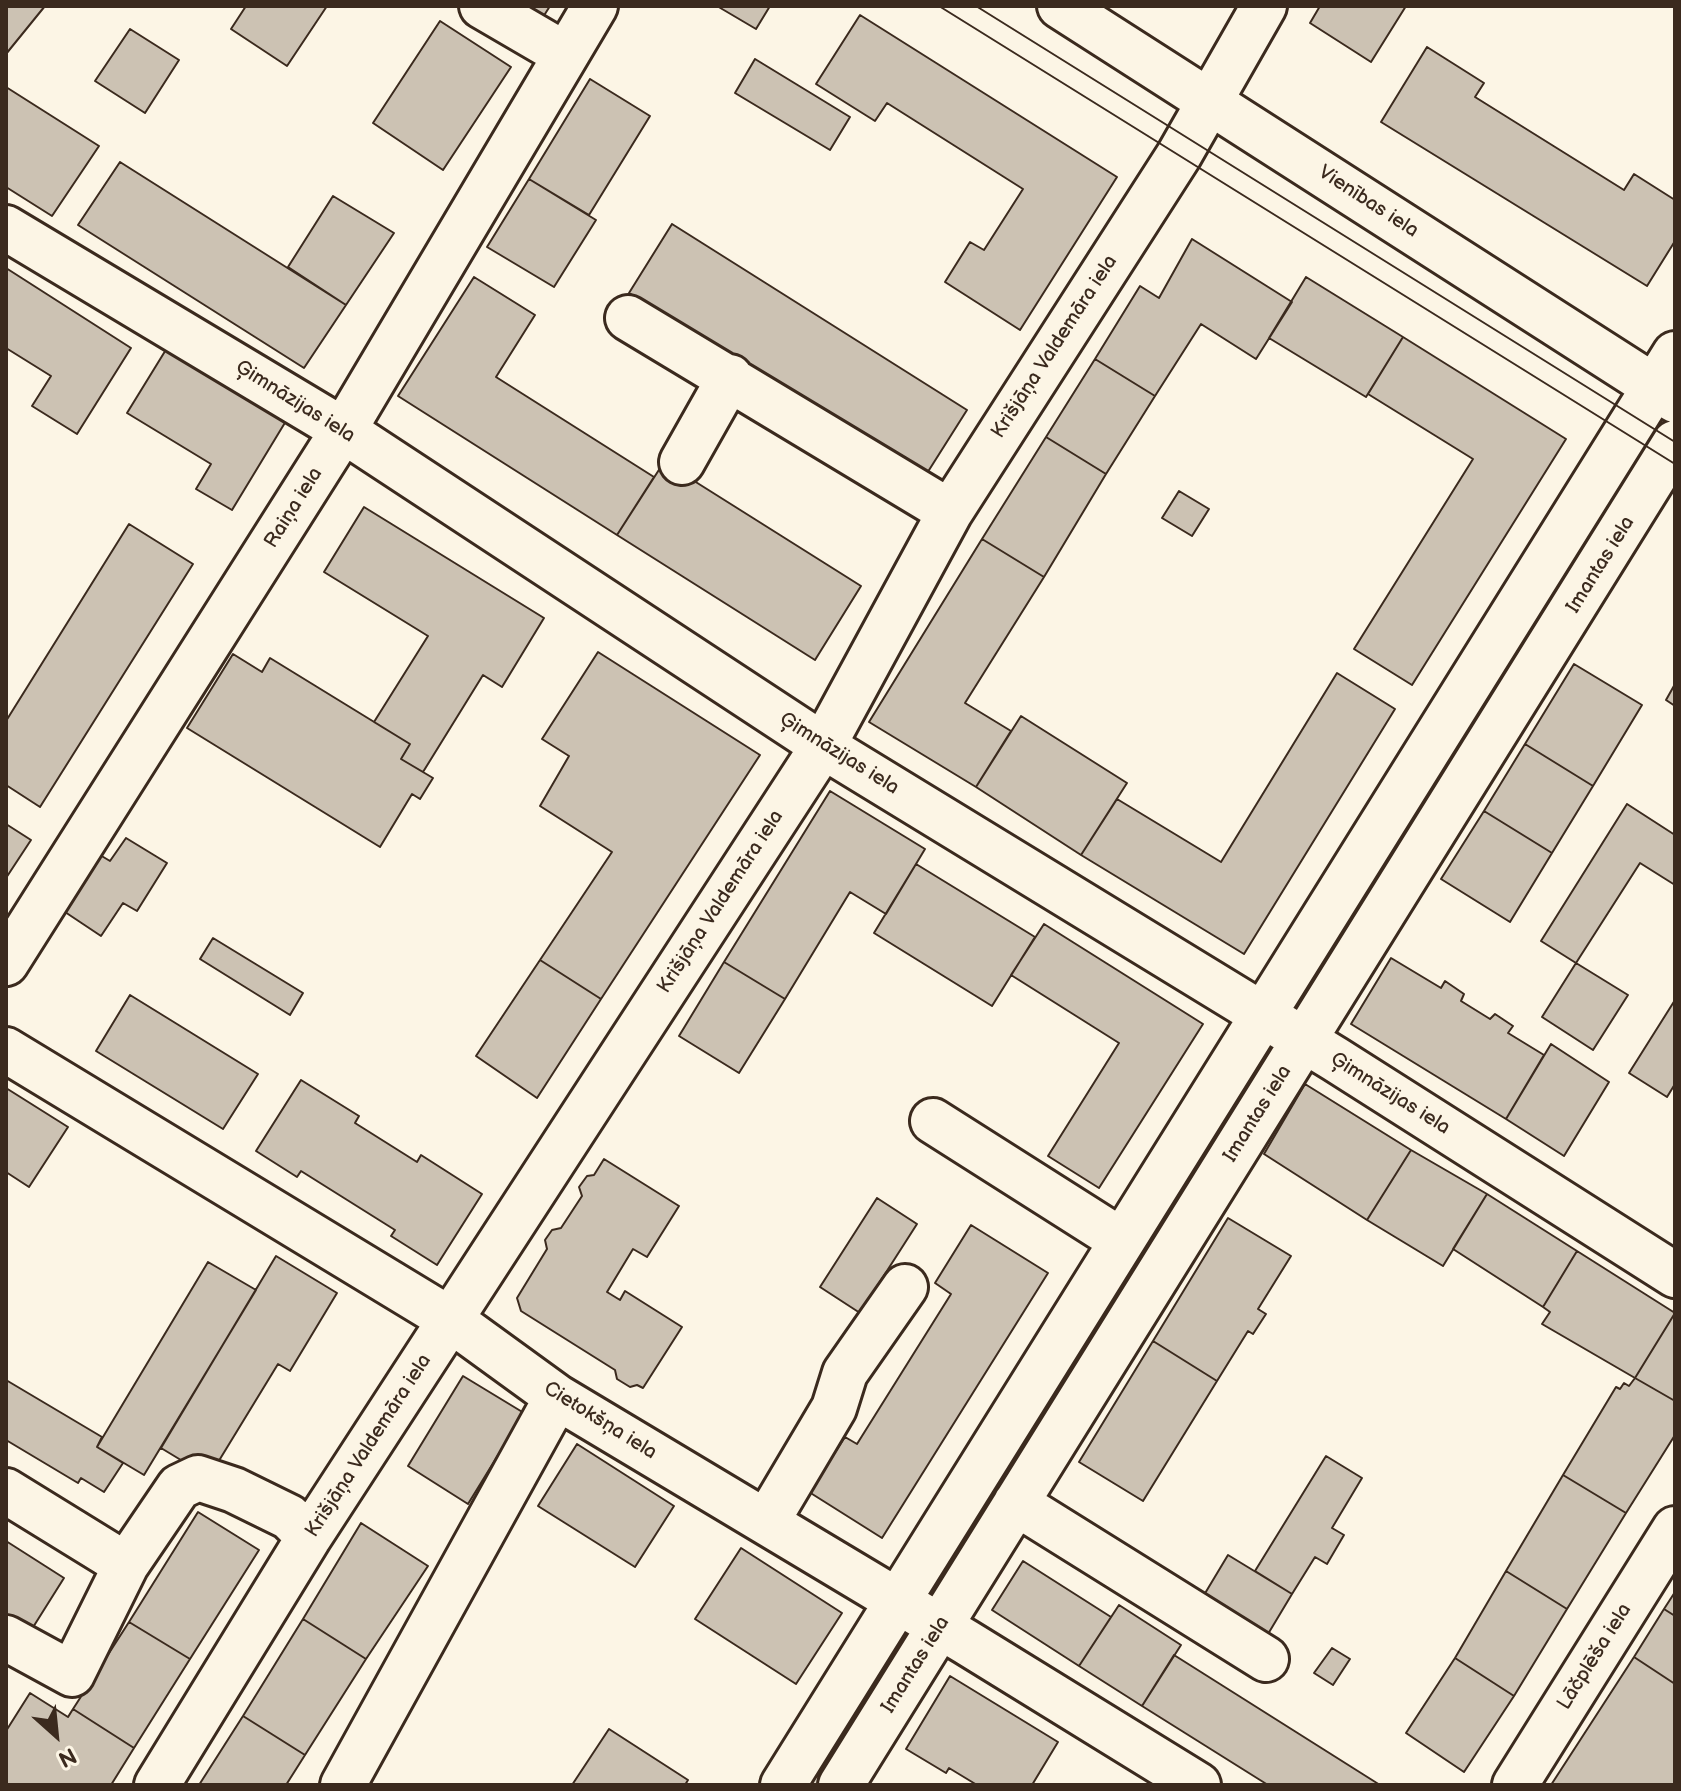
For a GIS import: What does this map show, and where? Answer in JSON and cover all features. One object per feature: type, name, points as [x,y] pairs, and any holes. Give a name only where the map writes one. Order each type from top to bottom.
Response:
[{"type":"street","points":[[482,6],[566,55]]},
{"type":"street","name":"Raiņa iela","points":[[6,963],[343,430],[595,6]]},
{"type":"street","name":"Vienības iela","points":[[1060,6],[1668,381]]},
{"type":"street","name":"Krišjāņa Valdemāra iela","points":[[157,1785],[309,1537],[823,746],[950,512],[1179,155],[1264,6]]},
{"type":"street","name":"Ģimnāzijas iela","points":[[6,228],[343,430],[823,746],[1264,1015],[1675,1275]]},
{"type":"street","points":[[628,318],[950,512]]},
{"type":"street","points":[[682,462],[730,377]]},
{"type":"street","points":[[783,1785],[1264,1015],[1668,381]]},
{"type":"street","name":"Imantas iela","points":[[841,1785],[1675,443]]},
{"type":"street","name":"Cietokšņa iela","points":[[6,1050],[451,1320],[557,1397],[767,1521],[1198,1785]]},
{"type":"street","points":[[933,1121],[1122,1241]]},
{"type":"street","points":[[767,1521],[834,1408],[845,1373],[905,1287]]},
{"type":"street","points":[[343,1785],[557,1397]]},
{"type":"street","points":[[6,1638],[72,1674],[126,1565],[179,1487],[198,1478],[234,1490],[289,1517],[309,1537]]},
{"type":"street","points":[[6,1491],[126,1565]]},
{"type":"street","points":[[1016,1503],[1266,1659]]},
{"type":"street","name":"Lāčplēša iela","points":[[1515,1785],[1675,1529]]},
{"type":"shaded area","points":[[1242,1086],[1252,1092],[960,1558],[950,1551]]},
{"type":"shaded area","points":[[872,1676],[884,1683],[820,1785],[804,1785]]},
{"type":"building","points":[[6,6],[45,6],[6,54]]},
{"type":"building","points":[[246,6],[327,6],[287,66],[231,29]]},
{"type":"building","points":[[507,6],[550,6],[538,25]]},
{"type":"building","points":[[717,6],[770,6],[756,29]]},
{"type":"building","points":[[1320,6],[1406,6],[1371,62],[1310,23]]},
{"type":"building","points":[[860,15],[1117,177],[1020,330],[945,282],[970,242],[984,250],[1023,189],[887,103],[875,121],[816,84]]},
{"type":"building","points":[[440,21],[511,67],[443,170],[373,123]]},
{"type":"building","points":[[130,29],[179,60],[145,113],[95,81]]},
{"type":"building","points":[[1427,47],[1484,83],[1475,97],[1624,190],[1634,174],[1675,200],[1675,241],[1647,286],[1381,122]]},
{"type":"building","points":[[755,59],[850,117],[830,150],[735,93]]},
{"type":"building","points":[[590,79],[650,116],[589,215],[529,179]]},
{"type":"building","points":[[6,87],[99,146],[52,216],[6,187]]},
{"type":"building","points":[[120,162],[346,305],[304,368],[78,225]]},
{"type":"building","points":[[529,179],[596,220],[554,287],[487,247]]},
{"type":"building","points":[[333,196],[394,233],[346,305],[288,267]]},
{"type":"building","points":[[672,224],[967,410],[924,478],[629,293]]},
{"type":"building","points":[[1192,239],[1292,302],[1256,359],[1201,324],[1155,396],[1095,359],[1140,286],[1159,298]]},
{"type":"building","points":[[6,268],[131,348],[77,434],[32,406],[51,376],[6,348]]},
{"type":"building","points":[[474,277],[535,315],[496,377],[654,477],[617,535],[398,396]]},
{"type":"building","points":[[1306,277],[1403,337],[1366,397],[1269,338]]},
{"type":"building","points":[[1403,337],[1566,439],[1412,685],[1354,649],[1473,459],[1368,394]]},
{"type":"building","points":[[167,348],[286,421],[232,510],[196,489],[211,464],[127,413]]},
{"type":"building","points":[[1095,359],[1155,396],[1106,474],[1046,437]]},
{"type":"building","points":[[1046,437],[1106,474],[1044,577],[982,539]]},
{"type":"building","points":[[664,462],[861,586],[815,660],[617,535]]},
{"type":"building","points":[[1179,491],[1209,509],[1192,536],[1162,518]]},
{"type":"building","points":[[364,507],[544,618],[502,687],[483,675],[423,772],[401,759],[410,744],[374,722],[428,636],[324,572]]},
{"type":"building","points":[[129,524],[193,564],[40,807],[6,785],[6,721]]},
{"type":"building","points":[[982,539],[1044,577],[965,703],[1011,731],[976,787],[869,722]]},
{"type":"building","points":[[598,652],[760,755],[601,999],[540,960],[612,852],[540,806],[569,756],[542,739]]},
{"type":"building","points":[[233,654],[262,672],[270,658],[410,744],[401,759],[433,778],[420,799],[412,794],[380,847],[187,728]]},
{"type":"building","points":[[1574,664],[1642,705],[1593,786],[1525,744]]},
{"type":"building","points":[[1337,673],[1395,709],[1244,954],[1081,855],[1117,799],[1221,862]]},
{"type":"building","points":[[1675,684],[1675,706],[1666,700]]},
{"type":"building","points":[[1021,716],[1127,783],[1081,855],[976,787]]},
{"type":"building","points":[[1525,744],[1593,786],[1552,853],[1484,811]]},
{"type":"building","points":[[830,791],[925,849],[886,914],[850,892],[785,999],[724,962]]},
{"type":"building","points":[[1627,804],[1675,835],[1675,885],[1640,863],[1576,963],[1541,941]]},
{"type":"building","points":[[1484,811],[1552,853],[1510,922],[1441,879]]},
{"type":"building","points":[[6,824],[31,840],[6,878]]},
{"type":"building","points":[[126,838],[167,863],[137,911],[123,903],[101,936],[65,912],[100,855],[110,861]]},
{"type":"building","points":[[916,864],[1035,937],[992,1006],[874,933]]},
{"type":"building","points":[[1044,924],[1203,1024],[1099,1188],[1048,1156],[1119,1043],[1011,975]]},
{"type":"building","points":[[213,938],[303,993],[290,1015],[200,959]]},
{"type":"building","points":[[1391,958],[1441,988],[1445,981],[1464,994],[1461,1001],[1490,1019],[1495,1014],[1513,1026],[1508,1033],[1544,1055],[1506,1119],[1351,1024]]},
{"type":"building","points":[[540,960],[601,999],[537,1098],[476,1056]]},
{"type":"building","points":[[724,962],[785,999],[739,1073],[679,1036]]},
{"type":"building","points":[[1576,963],[1628,995],[1593,1050],[1542,1017]]},
{"type":"building","points":[[130,995],[258,1074],[223,1129],[96,1051]]},
{"type":"building","points":[[1675,1000],[1675,1084],[1667,1097],[1629,1073]]},
{"type":"building","points":[[1551,1044],[1609,1082],[1564,1156],[1506,1119]]},
{"type":"building","points":[[301,1080],[359,1116],[355,1123],[417,1162],[421,1155],[482,1194],[437,1265],[391,1236],[395,1230],[301,1171],[297,1177],[256,1151]]},
{"type":"building","points":[[1305,1084],[1411,1150],[1367,1220],[1264,1154]]},
{"type":"building","points":[[6,1088],[68,1127],[29,1187],[6,1172]]},
{"type":"building","points":[[1411,1150],[1487,1194],[1443,1266],[1367,1220]]},
{"type":"building","points":[[604,1159],[679,1206],[647,1257],[633,1249],[607,1292],[620,1300],[625,1291],[682,1327],[643,1388],[637,1385],[630,1387],[617,1379],[615,1370],[521,1311],[517,1298],[547,1249],[545,1240],[552,1230],[561,1228],[582,1196],[579,1187],[587,1176],[594,1175]]},
{"type":"building","points":[[1487,1194],[1577,1251],[1543,1307],[1453,1249]]},
{"type":"building","points":[[877,1198],[917,1224],[860,1313],[820,1287]]},
{"type":"building","points":[[1228,1218],[1291,1256],[1258,1309],[1266,1314],[1253,1334],[1248,1331],[1217,1381],[1153,1341]]},
{"type":"building","points":[[971,1225],[1048,1273],[882,1538],[809,1492],[845,1437],[857,1444],[951,1294],[935,1283]]},
{"type":"building","points":[[1577,1251],[1675,1313],[1635,1378],[1542,1324],[1550,1312],[1543,1307]]},
{"type":"building","points":[[276,1256],[337,1293],[290,1371],[278,1364],[209,1477],[161,1448]]},
{"type":"building","points":[[208,1262],[256,1290],[144,1475],[97,1447]]},
{"type":"building","points":[[1675,1313],[1675,1401],[1635,1378]]},
{"type":"building","points":[[1153,1341],[1217,1381],[1143,1501],[1079,1462]]},
{"type":"building","points":[[463,1376],[524,1413],[468,1504],[408,1466]]},
{"type":"building","points":[[1635,1378],[1675,1401],[1675,1435],[1626,1513],[1563,1475],[1616,1387],[1620,1389],[1624,1383],[1629,1386]]},
{"type":"building","points":[[6,1380],[102,1437],[97,1447],[123,1463],[104,1492],[81,1478],[78,1483],[6,1440]]},
{"type":"building","points":[[577,1444],[674,1506],[635,1567],[538,1506]]},
{"type":"building","points":[[1326,1456],[1362,1478],[1332,1528],[1344,1535],[1327,1564],[1315,1557],[1292,1594],[1255,1571]]},
{"type":"building","points":[[1563,1475],[1626,1513],[1567,1609],[1506,1571]]},
{"type":"building","points":[[198,1512],[259,1550],[190,1659],[129,1622]]},
{"type":"building","points":[[361,1523],[428,1566],[366,1659],[303,1619]]},
{"type":"building","points":[[6,1541],[64,1578],[25,1640],[6,1628]]},
{"type":"building","points":[[741,1548],[842,1613],[796,1684],[695,1619]]},
{"type":"building","points":[[1228,1555],[1292,1594],[1265,1639],[1201,1600]]},
{"type":"building","points":[[1023,1561],[1111,1617],[1079,1666],[992,1610]]},
{"type":"building","points":[[1506,1571],[1567,1609],[1514,1696],[1455,1658]]},
{"type":"building","points":[[1675,1592],[1675,1616],[1664,1609]]},
{"type":"building","points":[[1119,1605],[1181,1645],[1142,1706],[1079,1666]]},
{"type":"building","points":[[1664,1609],[1675,1616],[1675,1684],[1634,1657]]},
{"type":"building","points":[[303,1619],[366,1659],[305,1755],[243,1716]]},
{"type":"building","points":[[129,1622],[190,1659],[134,1748],[73,1709]]},
{"type":"building","points":[[1332,1648],[1350,1659],[1333,1685],[1314,1673]]},
{"type":"building","points":[[1174,1655],[1380,1785],[1268,1785],[1142,1706]]},
{"type":"building","points":[[1634,1657],[1675,1684],[1675,1785],[1551,1785]]},
{"type":"building","points":[[1455,1658],[1514,1696],[1464,1772],[1406,1733]]},
{"type":"building","points":[[950,1676],[1058,1742],[1032,1785],[977,1785],[949,1768],[946,1773],[906,1749]]},
{"type":"building","points":[[30,1693],[68,1717],[73,1709],[134,1748],[111,1785],[6,1785],[6,1731]]},
{"type":"building","points":[[243,1716],[305,1755],[286,1785],[199,1785]]},
{"type":"building","points":[[609,1729],[688,1780],[685,1785],[572,1785]]},
{"type":"tram line","points":[[939,6],[1675,464]]},
{"type":"tram line","points":[[976,6],[1675,442]]}]
